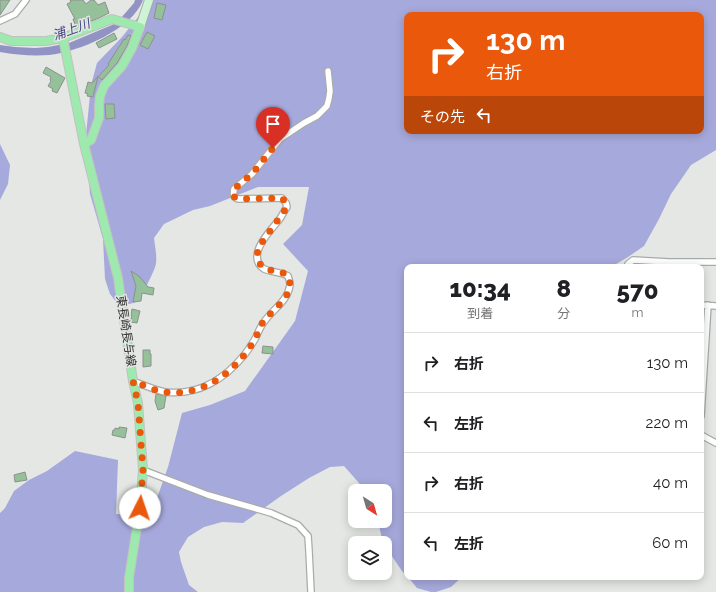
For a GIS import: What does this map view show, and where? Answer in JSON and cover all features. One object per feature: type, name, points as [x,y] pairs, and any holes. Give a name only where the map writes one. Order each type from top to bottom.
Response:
[{"type":"main road","points":[[0,37],[11,41],[46,41],[63,38],[112,19],[140,27],[132,48],[122,66],[104,86],[100,96],[99,118],[91,140],[84,144]]},
{"type":"main road","name":"東長崎長与線","points":[[63,38],[84,144],[118,278],[133,381],[138,403],[143,470],[140,508],[129,578],[129,592]]},
{"type":"street","points":[[0,21],[15,14],[26,0]]},
{"type":"street","points":[[140,27],[149,0]]},
{"type":"street","points":[[133,381],[164,392],[180,393],[198,390],[208,386],[230,370],[245,354],[263,323],[287,295],[290,284],[288,276],[283,273],[265,269],[257,258],[258,248],[287,207],[286,203],[282,198],[239,199],[233,195],[234,189],[252,174],[280,139],[304,123],[318,116],[326,106],[329,98],[330,91],[328,72]]},
{"type":"street","points":[[628,264],[633,260],[662,264]]},
{"type":"street","points":[[685,264],[716,262]]},
{"type":"street","points":[[704,305],[716,306]]},
{"type":"street","points":[[704,368],[708,305]]},
{"type":"street","points":[[704,437],[716,443]]},
{"type":"street","points":[[143,470],[208,495],[271,513],[298,525],[308,536],[310,551],[310,592]]},
{"type":"shaded area","points":[[135,0],[143,0],[137,11],[128,21],[103,38],[89,44],[61,53],[49,55],[24,55],[0,52],[0,45],[35,48],[69,43],[112,25],[121,18]]},
{"type":"shaded area","points":[[150,0],[716,0],[716,150],[691,165],[671,194],[644,246],[616,264],[404,264],[404,573],[392,556],[392,536],[381,536],[380,528],[392,528],[392,484],[360,484],[344,466],[330,467],[309,478],[243,523],[222,522],[204,527],[188,537],[179,552],[189,585],[198,592],[0,592],[0,513],[5,508],[14,491],[29,480],[47,471],[75,451],[118,460],[116,514],[151,515],[168,467],[182,413],[210,405],[245,391],[295,321],[308,271],[283,244],[302,225],[309,187],[258,187],[210,206],[193,210],[164,224],[154,238],[156,263],[148,284],[136,302],[131,304],[117,303],[110,294],[105,279],[103,239],[90,194],[86,135],[91,85],[97,63],[122,37],[148,5]]},
{"type":"shaded area","points":[[0,144],[10,165],[8,184],[0,200]]},
{"type":"shaded area","points":[[410,580],[459,580],[451,587],[436,592],[417,588]]},
{"type":"building","points":[[0,0],[10,0],[0,15]]},
{"type":"building","points":[[70,0],[83,0],[86,4],[91,0],[94,0],[98,5],[105,2],[109,13],[76,27],[73,19],[75,19],[67,4],[71,2]]},
{"type":"building","points":[[157,3],[166,5],[162,20],[154,18]]},
{"type":"building","points":[[147,32],[155,36],[148,49],[140,45]]},
{"type":"building","points":[[114,33],[117,39],[99,48],[96,43]]},
{"type":"building","points":[[128,35],[131,36],[117,63],[102,80],[98,76],[109,65],[108,64],[124,39],[125,40]]},
{"type":"building","points":[[46,67],[65,78],[57,93],[52,91],[53,89],[48,86],[51,81],[51,77],[43,73]]},
{"type":"building","points":[[98,77],[93,97],[87,96],[88,94],[85,93],[88,82],[92,83]]},
{"type":"building","points":[[105,104],[114,104],[115,118],[106,119]]},
{"type":"building","points":[[131,271],[140,277],[148,287],[154,288],[153,295],[142,293],[141,301],[133,302],[136,286]]},
{"type":"building","points":[[132,309],[140,311],[137,323],[130,322]]},
{"type":"building","points":[[263,346],[273,347],[273,354],[262,353]]},
{"type":"building","points":[[143,350],[150,350],[151,366],[143,367]]},
{"type":"building","points":[[156,394],[166,396],[164,408],[158,410],[155,401]]},
{"type":"building","points":[[119,427],[127,428],[125,438],[112,435],[113,430],[115,430],[115,428],[119,429]]},
{"type":"building","points":[[25,472],[27,480],[15,482],[14,475]]},
{"type":"route","points":[[140,508],[143,470],[138,403],[133,381],[164,392],[180,393],[198,390],[208,386],[230,370],[245,354],[263,323],[287,295],[290,284],[288,276],[283,273],[265,269],[257,258],[258,248],[280,219],[287,207],[286,203],[282,198],[239,199],[233,195],[234,189],[252,174],[273,148]]},
{"type":"water label","name":"浦上川","points":[[71,29]]}]
